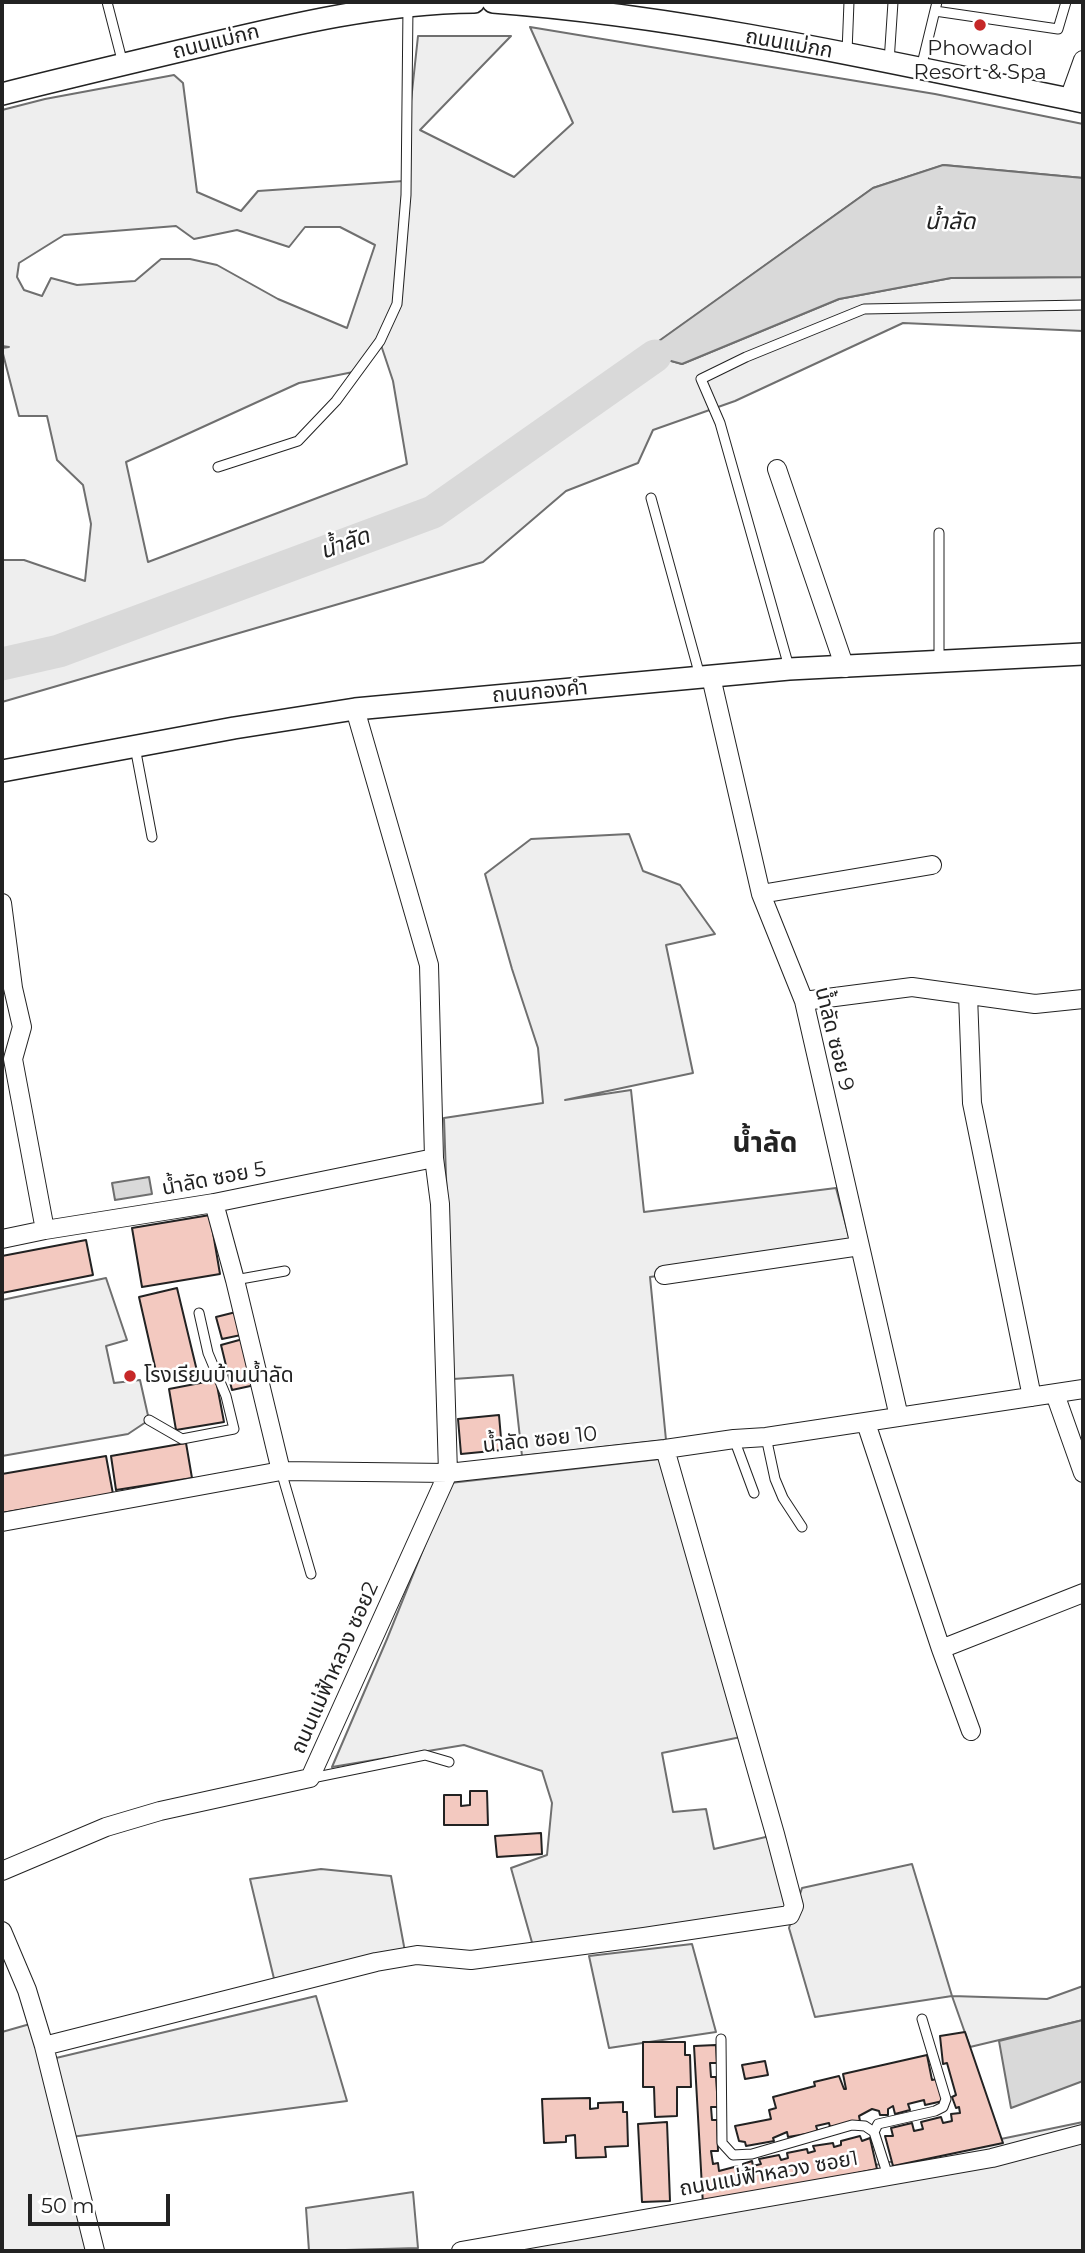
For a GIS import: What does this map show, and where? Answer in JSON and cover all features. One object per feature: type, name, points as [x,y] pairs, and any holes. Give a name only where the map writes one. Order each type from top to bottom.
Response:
[{"type":"street","name":"ถนนแม่กก","points":[[2,94],[292,24],[408,6],[474,2]]},
{"type":"street","name":"ถนนแม่กก","points":[[493,2],[546,6],[677,24],[847,54],[1076,100]]},
{"type":"street","points":[[1076,100],[1083,60]]},
{"type":"street","points":[[776,469],[845,668]]},
{"type":"street","name":"ถนนกองคำ","points":[[2,771],[355,709],[789,669],[1083,654]]},
{"type":"street","name":"น้ำลัด ซอย 9","points":[[706,677],[761,894],[804,1001],[900,1417]]},
{"type":"street","points":[[355,709],[429,965],[434,1158],[440,1204],[448,1473]]},
{"type":"street","points":[[761,894],[932,865]]},
{"type":"street","points":[[2,903],[13,988],[22,1027],[13,1059],[45,1230]]},
{"type":"street","points":[[804,1001],[912,987],[1035,1004],[1083,999]]},
{"type":"street","points":[[968,995],[972,1102],[1032,1397]]},
{"type":"street","points":[[2,1032],[22,1027]]},
{"type":"street","name":"น้ำลัด ซอย 5","points":[[2,1239],[214,1203],[434,1158]]},
{"type":"street","points":[[214,1203],[281,1471]]},
{"type":"street","points":[[664,1275],[860,1246]]},
{"type":"street","name":"น้ำลัด ซอย 10","points":[[2,1522],[281,1471],[448,1473],[765,1437],[1083,1389]]},
{"type":"street","points":[[1055,1394],[1083,1474]]},
{"type":"street","points":[[866,1423],[971,1731]]},
{"type":"street","points":[[44,2046],[356,1967],[417,1955],[471,1960],[790,1915],[793,1906],[775,1833],[665,1449]]},
{"type":"street","name":"ถนนแม่ฟ้าหลวง ซอย2","points":[[2,1871],[117,1823],[310,1778],[448,1473]]},
{"type":"street","points":[[941,1649],[1083,1593]]},
{"type":"street","points":[[2,1931],[27,1990],[44,2046],[95,2251]]},
{"type":"street","name":"ถนนแม่ฟ้าหลวง ซอย1","points":[[461,2251],[992,2158],[1083,2134]]},
{"type":"lane","points":[[107,2],[123,64]]},
{"type":"lane","points":[[847,54],[849,2]]},
{"type":"lane","points":[[889,62],[892,2]]},
{"type":"lane","points":[[921,69],[936,6],[1058,29],[1066,2]]},
{"type":"lane","points":[[218,467],[298,441],[336,401],[380,341],[397,304],[406,195],[408,6]]},
{"type":"lane","points":[[789,669],[720,423],[701,379],[746,357],[864,309],[1083,305]]},
{"type":"lane","points":[[651,498],[706,677]]},
{"type":"lane","points":[[939,533],[939,660]]},
{"type":"lane","points":[[135,747],[152,837]]},
{"type":"lane","points":[[235,1280],[285,1271]]},
{"type":"lane","points":[[149,1420],[182,1439],[234,1429],[226,1396],[208,1353],[199,1313]]},
{"type":"lane","points":[[765,1437],[775,1479],[783,1498],[802,1527]]},
{"type":"lane","points":[[734,1439],[754,1493]]},
{"type":"lane","points":[[281,1471],[311,1574]]},
{"type":"lane","points":[[310,1778],[425,1755],[449,1762]]},
{"type":"lane","points":[[874,2132],[878,2124],[943,2107],[946,2099],[922,2019]]},
{"type":"lane","points":[[721,2039],[722,2143],[733,2155],[752,2154],[852,2125],[865,2126],[874,2132],[888,2176]]},
{"type":"shaded area","points":[[530,27],[935,94],[1083,124],[1083,178],[944,165],[873,188],[643,353],[682,364],[839,299],[951,278],[1083,277],[1083,331],[903,323],[735,401],[653,430],[638,463],[566,491],[483,562],[2,702],[2,560],[24,560],[85,581],[91,524],[83,485],[57,460],[47,416],[19,416],[2,350],[9,347],[2,346],[2,110],[45,99],[174,75],[183,83],[197,192],[241,211],[258,191],[404,181],[418,36],[511,36],[420,130],[514,177],[573,123]],"holes":[[[176,226],[194,239],[237,230],[289,247],[305,227],[340,227],[375,245],[347,328],[278,299],[217,265],[190,259],[161,259],[135,281],[77,285],[51,278],[42,296],[24,290],[17,277],[19,263],[64,235]],[[380,342],[393,381],[407,464],[148,562],[126,462],[299,383],[358,371]]]},
{"type":"shaded area","points":[[629,834],[643,871],[680,885],[715,934],[666,945],[693,1073],[565,1100],[631,1090],[644,1212],[836,1188],[852,1248],[650,1277],[666,1440],[522,1456],[513,1375],[453,1379],[444,1118],[543,1103],[538,1048],[485,874],[531,839]]},
{"type":"shaded area","points":[[106,1278],[127,1340],[106,1346],[114,1383],[140,1380],[149,1420],[128,1434],[2,1456],[2,1300]]},
{"type":"shaded area","points":[[660,1459],[741,1737],[662,1753],[673,1812],[706,1809],[714,1849],[770,1836],[788,1907],[533,1946],[511,1868],[547,1855],[552,1803],[542,1771],[464,1745],[332,1767],[450,1483]]},
{"type":"shaded area","points":[[912,1864],[952,1996],[815,2017],[789,1928],[802,1888]]},
{"type":"shaded area","points":[[321,1869],[391,1876],[406,1957],[276,1987],[250,1879]]},
{"type":"shaded area","points":[[692,1944],[716,2032],[609,2048],[589,1956]]},
{"type":"shaded area","points":[[1083,1986],[1083,2020],[970,2047],[952,1996],[1047,1999]]},
{"type":"shaded area","points":[[316,1996],[347,2101],[71,2137],[56,2058]]},
{"type":"shaded area","points":[[30,2024],[95,2251],[2,2251],[2,2032]]},
{"type":"shaded area","points":[[1083,2122],[1083,2251],[460,2251]]},
{"type":"shaded area","points":[[413,2192],[418,2248],[309,2251],[306,2208]]},
{"type":"water","name":"น้ำลัด","points":[[943,165],[1083,178],[1083,277],[951,278],[839,299],[682,364],[642,353],[873,188]]},
{"type":"water","points":[[149,1177],[152,1194],[115,1200],[112,1183]]},
{"type":"water","points":[[1083,2020],[1083,2081],[1011,2108],[999,2041]]},
{"type":"building","points":[[210,1215],[220,1274],[142,1287],[132,1228]]},
{"type":"building","points":[[86,1240],[93,1275],[2,1293],[2,1256]]},
{"type":"building","points":[[177,1288],[197,1371],[158,1380],[139,1297]]},
{"type":"building","points":[[236,1312],[241,1335],[222,1339],[216,1317]]},
{"type":"building","points":[[243,1339],[255,1385],[232,1390],[221,1345]]},
{"type":"building","points":[[216,1380],[224,1422],[176,1430],[169,1389]]},
{"type":"building","points":[[499,1415],[502,1450],[461,1454],[458,1419]]},
{"type":"building","points":[[186,1443],[192,1478],[116,1490],[111,1456]]},
{"type":"building","points":[[106,1456],[113,1494],[2,1513],[2,1474]]},
{"type":"building","points":[[470,1791],[487,1791],[488,1825],[444,1825],[444,1795],[461,1795],[461,1806],[470,1805]]},
{"type":"building","points":[[541,1833],[542,1854],[497,1857],[495,1836]]},
{"type":"building","points":[[965,2032],[1003,2143],[893,2166],[885,2136],[893,2136],[891,2128],[912,2123],[914,2131],[923,2129],[921,2122],[941,2117],[943,2123],[952,2121],[951,2114],[960,2113],[952,2097],[956,2095],[947,2063],[943,2064],[940,2036]]},
{"type":"building","points":[[643,2042],[685,2042],[685,2055],[690,2055],[691,2087],[677,2087],[677,2116],[655,2117],[654,2087],[643,2087]]},
{"type":"building","points":[[716,2045],[717,2063],[710,2063],[711,2077],[716,2077],[718,2107],[711,2107],[712,2120],[717,2120],[718,2151],[711,2151],[713,2164],[718,2163],[719,2171],[738,2166],[740,2172],[745,2171],[743,2164],[752,2161],[753,2166],[761,2164],[759,2159],[779,2155],[781,2160],[788,2158],[787,2153],[807,2149],[808,2153],[815,2151],[813,2146],[833,2143],[834,2147],[841,2145],[841,2141],[860,2136],[862,2141],[870,2138],[877,2169],[703,2205],[694,2046]]},
{"type":"building","points":[[927,2055],[932,2080],[937,2079],[943,2101],[925,2105],[924,2100],[908,2104],[910,2110],[895,2114],[893,2106],[888,2109],[888,2115],[880,2115],[879,2111],[872,2109],[859,2116],[860,2121],[830,2127],[829,2123],[816,2126],[818,2132],[788,2137],[787,2132],[773,2138],[774,2141],[746,2146],[745,2142],[739,2141],[735,2126],[771,2119],[769,2110],[776,2108],[773,2097],[815,2086],[814,2082],[839,2076],[846,2089],[843,2074]]},
{"type":"building","points":[[765,2061],[768,2075],[745,2079],[742,2065]]},
{"type":"building","points":[[590,2098],[590,2109],[598,2108],[598,2103],[623,2102],[623,2112],[627,2112],[628,2146],[605,2147],[606,2157],[576,2158],[575,2135],[566,2136],[566,2142],[544,2143],[542,2099]]},
{"type":"building","points":[[667,2122],[670,2201],[642,2202],[638,2124]]},
{"type":"waterway","name":"น้ำลัด","points":[[2,664],[59,651],[433,512],[655,356]]},
{"type":"place","name":"Phowadol Resort & Spa","points":[[980,25]]},
{"type":"place","name":"โรงเรียนบ้านน้ำลัด","points":[[130,1376]]},
{"type":"district","name":"น้ำลัด","points":[[765,1144]]}]
